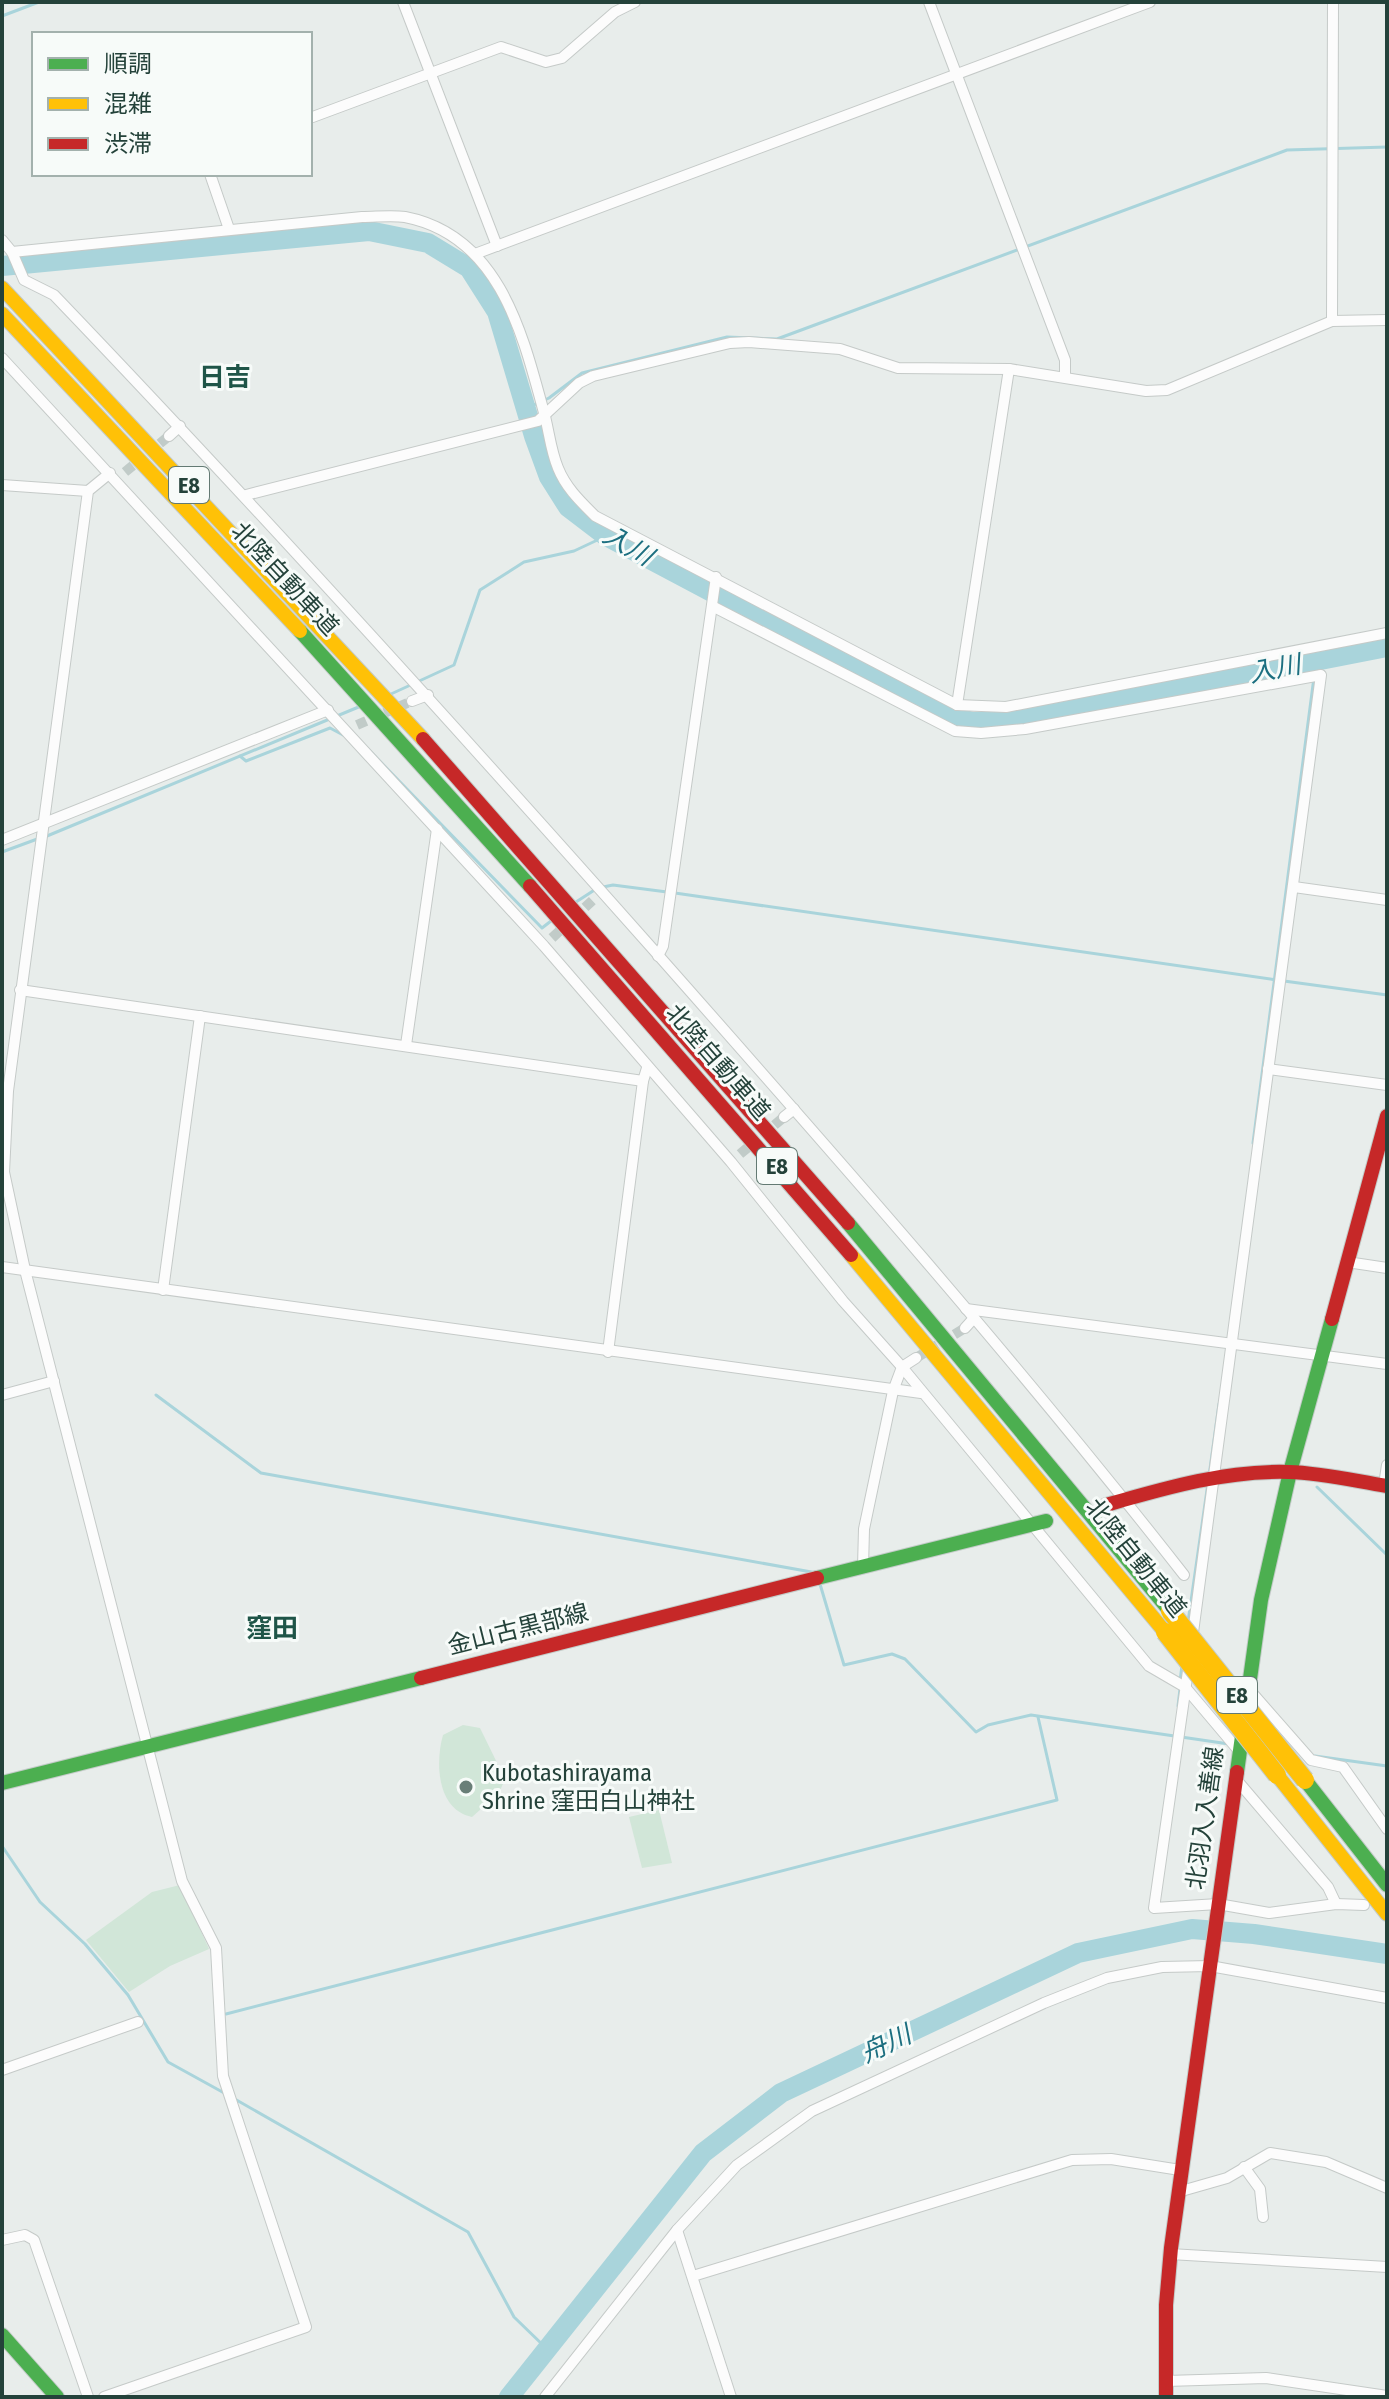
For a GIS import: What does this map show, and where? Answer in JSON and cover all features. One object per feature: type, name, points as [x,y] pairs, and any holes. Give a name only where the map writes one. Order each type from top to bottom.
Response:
[{"type":"main road","name":"北陸自動車道","points":[[17,287],[365,688]]},
{"type":"main road","name":"北陸自動車道","points":[[2,314],[384,708],[780,1142],[1170,1611],[1387,1885]]},
{"type":"main road","name":"北陸自動車道","points":[[384,708],[767,1154],[1165,1632],[1387,1914]]},
{"type":"main road","name":"北羽入入善線","points":[[1166,2389],[1170,2254],[1180,2170],[1261,1600],[1290,1472],[1387,1116]]},
{"type":"main road","points":[[1106,1505],[1215,1479],[1290,1472],[1385,1486]]},
{"type":"main road","name":"金山古黒部線","points":[[2,1783],[1039,1523]]},
{"type":"main road","points":[[2,2335],[57,2397]]},
{"type":"street","points":[[403,2],[497,246]]},
{"type":"street","points":[[312,117],[501,47],[546,62],[562,58],[615,12],[635,2]]},
{"type":"street","points":[[929,2],[1065,360],[1065,376]]},
{"type":"street","points":[[475,254],[1150,2]]},
{"type":"street","points":[[1332,321],[1333,2]]},
{"type":"street","points":[[211,176],[229,229]]},
{"type":"street","points":[[12,252],[362,217],[404,217],[442,230],[475,254],[493,274],[515,315],[558,470],[572,493],[595,516],[957,705],[1006,707],[1387,633]]},
{"type":"street","points":[[2,240],[12,252],[17,287],[54,295],[246,495],[428,695],[598,896],[658,956],[974,1318],[1126,1500],[1184,1575]]},
{"type":"street","points":[[246,495],[513,429],[541,416],[579,383],[593,376],[730,343],[840,349],[898,368],[1009,369],[1146,391],[1167,390],[1332,321],[1387,320]]},
{"type":"street","points":[[2,358],[117,475],[328,710],[351,728],[437,829],[548,942],[647,1068],[736,1158],[843,1301],[921,1393],[1039,1523],[1149,1666],[1185,1687],[1239,1751]]},
{"type":"street","points":[[957,705],[1009,369]]},
{"type":"street","points":[[169,436],[180,426]]},
{"type":"street","points":[[2,485],[88,491],[117,475]]},
{"type":"street","points":[[88,491],[20,990],[4,1129],[4,1190],[182,1881],[216,1948],[223,2076],[306,2327],[104,2397]]},
{"type":"street","points":[[658,956],[663,946],[716,577]]},
{"type":"street","points":[[712,606],[955,731],[981,733],[1025,729],[1321,675],[1215,1479],[1154,1908],[1217,1907],[1269,1913],[1336,1904],[1364,1905]]},
{"type":"street","points":[[412,701],[428,695]]},
{"type":"street","points":[[2,840],[328,710]]},
{"type":"street","points":[[406,1045],[437,829]]},
{"type":"street","points":[[1294,887],[1387,900]]},
{"type":"street","points":[[20,990],[643,1081]]},
{"type":"street","points":[[163,1290],[200,1016]]},
{"type":"street","points":[[608,1352],[647,1068]]},
{"type":"street","points":[[1268,1069],[1387,1085]]},
{"type":"street","points":[[784,1117],[794,1109]]},
{"type":"street","points":[[1347,1262],[1387,1268]]},
{"type":"street","points":[[2,1267],[921,1393]]},
{"type":"street","points":[[966,1309],[1387,1364]]},
{"type":"street","points":[[965,1328],[974,1318]]},
{"type":"street","points":[[863,1567],[864,1529],[893,1391],[902,1367],[916,1358]]},
{"type":"street","points":[[2,1395],[54,1381]]},
{"type":"street","points":[[1385,1486],[1387,1465]]},
{"type":"street","points":[[1247,1687],[1311,1760],[1343,1767],[1387,1829]]},
{"type":"street","points":[[1235,1778],[1328,1887],[1336,1904]]},
{"type":"street","points":[[545,2397],[677,2230],[737,2165],[812,2111],[1044,2003],[1107,1978],[1162,1967],[1210,1966],[1387,1998]]},
{"type":"street","points":[[2,2070],[138,2022]]},
{"type":"street","points":[[1178,2192],[1227,2178],[1270,2153],[1326,2162],[1387,2188]]},
{"type":"street","points":[[693,2276],[1072,2160],[1111,2159],[1180,2170]]},
{"type":"street","points":[[1244,2167],[1260,2189],[1263,2217]]},
{"type":"street","points":[[677,2230],[731,2397]]},
{"type":"street","points":[[2,2240],[25,2235],[34,2240],[88,2397]]},
{"type":"street","points":[[1170,2254],[1387,2267]]},
{"type":"street","points":[[1166,2389],[1266,2378],[1386,2396]]},
{"type":"green space","points":[[463,1725],[480,1728],[505,1779],[499,1793],[472,1817],[460,1813],[452,1805],[445,1795],[439,1771],[443,1735]]},
{"type":"green space","points":[[659,1810],[672,1863],[642,1868],[629,1817]]},
{"type":"green space","points":[[180,1885],[209,1949],[170,1966],[129,1992],[86,1940],[152,1892]]},
{"type":"waterway","points":[[2,16],[39,2]]},
{"type":"waterway","points":[[525,409],[549,398],[582,373],[727,337],[777,339],[1287,150],[1387,147]]},
{"type":"waterway","name":"入川","points":[[2,266],[369,231],[428,243],[469,268],[497,312],[534,436],[549,477],[568,507],[606,536],[936,711],[972,722],[1003,722],[1387,647]]},
{"type":"waterway","points":[[391,694],[454,665],[480,590],[524,562],[574,551],[606,536]]},
{"type":"waterway","points":[[1253,1143],[1316,662]]},
{"type":"waterway","points":[[47,836],[361,706]]},
{"type":"waterway","points":[[240,756],[246,761],[330,728],[345,736]]},
{"type":"waterway","points":[[366,747],[542,928],[551,921]]},
{"type":"waterway","points":[[2,852],[40,838]]},
{"type":"waterway","points":[[603,887],[613,885],[667,892]]},
{"type":"waterway","points":[[576,902],[596,889]]},
{"type":"waterway","points":[[675,893],[1277,980]]},
{"type":"waterway","points":[[1284,981],[1387,995]]},
{"type":"waterway","points":[[156,1395],[261,1473],[817,1573]]},
{"type":"waterway","points":[[1209,1476],[1219,1404]]},
{"type":"waterway","points":[[1188,1622],[1208,1483]]},
{"type":"waterway","points":[[1317,1487],[1387,1555]]},
{"type":"waterway","points":[[820,1584],[844,1665],[892,1654],[905,1659],[976,1732],[988,1725],[1031,1715],[1229,1744]]},
{"type":"waterway","points":[[1180,1682],[1182,1665]]},
{"type":"waterway","points":[[1178,1706],[1180,1689]]},
{"type":"waterway","points":[[226,2014],[1057,1800],[1038,1717]]},
{"type":"waterway","points":[[1315,1756],[1387,1766]]},
{"type":"waterway","points":[[2,1846],[40,1902],[85,1944],[128,1995],[168,2062],[226,2094]]},
{"type":"waterway","name":"舟川","points":[[509,2397],[703,2153],[781,2093],[1078,1953],[1192,1929],[1254,1934],[1387,1954]]},
{"type":"waterway","points":[[233,2098],[468,2232],[514,2317],[546,2348]]},
{"type":"tunnel","points":[[125,472],[169,436]]},
{"type":"tunnel","points":[[357,725],[412,701]]},
{"type":"tunnel","points":[[552,938],[593,900]]},
{"type":"tunnel","points":[[740,1154],[784,1117]]},
{"type":"tunnel","points":[[916,1358],[965,1328]]},
{"type":"traffic: fast","points":[[300,631],[530,886]]},
{"type":"traffic: fast","points":[[848,1223],[1170,1611]]},
{"type":"traffic: fast","points":[[1237,1772],[1261,1600],[1290,1472],[1332,1319]]},
{"type":"traffic: fast","points":[[817,1578],[1046,1521]]},
{"type":"traffic: fast","points":[[2,1783],[421,1678]]},
{"type":"traffic: fast","points":[[1305,1780],[1387,1885]]},
{"type":"traffic: fast","points":[[2,2335],[57,2397]]},
{"type":"traffic: slow","points":[[2,288],[423,739]]},
{"type":"traffic: slow","points":[[2,314],[300,631]]},
{"type":"traffic: slow","points":[[851,1255],[1165,1632]]},
{"type":"traffic: slow","points":[[1170,1611],[1305,1780]]},
{"type":"traffic: slow","points":[[1165,1632],[1277,1775]]},
{"type":"traffic: slow","points":[[1277,1775],[1387,1914]]},
{"type":"traffic: jam","points":[[423,739],[848,1223]]},
{"type":"traffic: jam","points":[[530,886],[851,1255]]},
{"type":"traffic: jam","points":[[1332,1319],[1387,1116]]},
{"type":"traffic: jam","points":[[1106,1505],[1196,1481],[1265,1472],[1314,1474],[1387,1486]]},
{"type":"traffic: jam","points":[[421,1678],[817,1578]]},
{"type":"traffic: jam","points":[[1166,2397],[1166,2305],[1171,2248],[1237,1772]]},
{"type":"place","name":"Kubotashirayama Shrine 窪田白山神社","points":[[466,1787]]},
{"type":"district","name":"日吉","points":[[225,377]]},
{"type":"district","name":"窪田","points":[[272,1628]]}]
